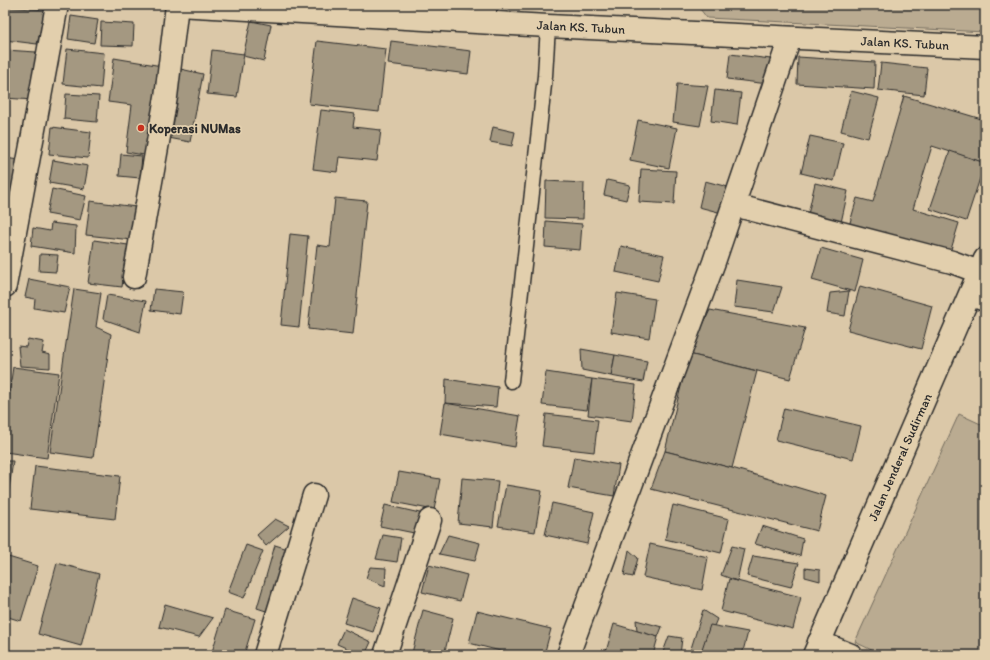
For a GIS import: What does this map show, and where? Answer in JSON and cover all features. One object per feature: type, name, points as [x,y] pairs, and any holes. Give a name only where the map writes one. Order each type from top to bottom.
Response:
[{"type":"street","points":[[5,286],[12,207],[57,5]]},
{"type":"street","points":[[134,276],[166,97],[177,5]]},
{"type":"street","name":"Jalan KS. Tubun","points":[[177,5],[485,14],[548,26],[985,47]]},
{"type":"street","points":[[568,655],[734,205],[790,38]]},
{"type":"street","points":[[734,205],[952,262],[982,266]]},
{"type":"street","name":"Jalan Jenderal Sudirman","points":[[817,649],[978,297],[982,266]]},
{"type":"street","points":[[265,655],[314,495]]},
{"type":"street","points":[[385,655],[430,520]]},
{"type":"street","points":[[817,649],[851,655]]},
{"type":"lane","points":[[511,381],[544,84],[548,26]]},
{"type":"shaded area","points":[[697,5],[985,5],[985,32],[707,18]]},
{"type":"shaded area","points":[[959,414],[985,426],[985,655],[882,655],[855,642]]},
{"type":"building","points":[[617,5],[652,5],[652,8],[617,7]]},
{"type":"building","points":[[5,7],[46,10],[37,44],[5,40]]},
{"type":"building","points":[[71,16],[98,20],[94,43],[68,39]]},
{"type":"building","points":[[251,21],[271,25],[264,61],[243,56]]},
{"type":"building","points":[[101,22],[134,24],[133,46],[100,45]]},
{"type":"building","points":[[317,41],[386,49],[379,112],[309,104]]},
{"type":"building","points":[[391,41],[471,51],[468,74],[388,64]]},
{"type":"building","points":[[67,49],[104,53],[101,88],[63,84]]},
{"type":"building","points":[[5,50],[36,52],[33,100],[5,98]]},
{"type":"building","points":[[212,50],[244,54],[237,97],[207,94]]},
{"type":"building","points":[[730,54],[771,59],[768,84],[727,79]]},
{"type":"building","points":[[798,57],[875,62],[874,89],[797,84]]},
{"type":"building","name":"Koperasi NUMas","points":[[114,58],[162,66],[150,156],[126,152],[132,105],[108,102]]},
{"type":"building","points":[[881,63],[927,68],[924,95],[878,90]]},
{"type":"building","points":[[176,68],[203,74],[190,142],[163,137]]},
{"type":"building","points":[[677,84],[708,86],[700,126],[673,122]]},
{"type":"building","points":[[715,90],[741,93],[737,125],[711,121]]},
{"type":"building","points":[[851,91],[879,98],[868,138],[841,131]]},
{"type":"building","points":[[66,94],[99,96],[97,122],[64,119]]},
{"type":"building","points":[[904,96],[985,120],[985,163],[932,146],[913,209],[959,223],[949,256],[849,226],[857,198],[873,202]]},
{"type":"building","points":[[321,110],[355,114],[353,127],[381,130],[377,161],[339,157],[337,172],[313,169]]},
{"type":"building","points":[[638,120],[677,128],[669,168],[630,160]]},
{"type":"building","points":[[52,127],[91,132],[88,158],[49,154]]},
{"type":"building","points":[[493,127],[515,132],[512,146],[490,142]]},
{"type":"building","points":[[810,136],[843,143],[834,181],[801,173]]},
{"type":"building","points":[[950,151],[985,163],[966,221],[930,209]]},
{"type":"building","points":[[121,154],[142,156],[140,178],[119,176]]},
{"type":"building","points":[[5,158],[19,160],[15,190],[5,188]]},
{"type":"building","points":[[53,160],[88,166],[84,189],[49,183]]},
{"type":"building","points":[[641,169],[676,171],[674,204],[639,202]]},
{"type":"building","points":[[607,180],[630,185],[626,200],[604,195]]},
{"type":"building","points":[[546,181],[584,183],[583,219],[545,218]]},
{"type":"building","points":[[705,181],[728,187],[722,213],[699,207]]},
{"type":"building","points":[[815,183],[848,191],[840,227],[807,219]]},
{"type":"building","points":[[52,189],[86,196],[80,220],[47,214]]},
{"type":"building","points":[[335,198],[367,201],[353,334],[308,329],[317,245],[330,247]]},
{"type":"building","points":[[90,201],[136,207],[132,240],[86,235]]},
{"type":"building","points":[[546,221],[582,224],[580,250],[545,247]]},
{"type":"building","points":[[51,223],[76,226],[75,253],[31,246],[33,228],[50,231]]},
{"type":"building","points":[[290,234],[308,236],[299,327],[281,325]]},
{"type":"building","points":[[94,240],[128,245],[122,287],[88,283]]},
{"type":"building","points":[[621,246],[664,255],[658,281],[616,272]]},
{"type":"building","points":[[821,248],[863,260],[855,292],[812,280]]},
{"type":"building","points":[[40,254],[58,255],[56,272],[39,271]]},
{"type":"building","points":[[29,279],[70,287],[64,313],[34,308],[35,299],[25,297]]},
{"type":"building","points":[[737,280],[782,287],[774,312],[734,307]]},
{"type":"building","points":[[860,286],[932,306],[921,349],[848,330]]},
{"type":"building","points":[[74,289],[101,293],[96,327],[111,334],[93,458],[50,452]]},
{"type":"building","points":[[154,289],[183,292],[180,314],[151,310]]},
{"type":"building","points":[[849,291],[845,316],[827,313],[830,293]]},
{"type":"building","points":[[617,293],[655,299],[649,338],[611,332]]},
{"type":"building","points":[[107,295],[146,301],[140,332],[103,319]]},
{"type":"building","points":[[710,310],[805,328],[790,379],[689,354]]},
{"type":"building","points":[[28,339],[44,342],[42,353],[50,355],[50,368],[20,366],[18,346],[26,347]]},
{"type":"building","points":[[581,349],[615,355],[611,376],[582,370]]},
{"type":"building","points":[[689,354],[757,371],[732,468],[665,451]]},
{"type":"building","points":[[615,355],[647,361],[643,382],[611,376]]},
{"type":"building","points":[[13,367],[59,373],[47,458],[5,452],[5,421]]},
{"type":"building","points":[[546,372],[592,379],[587,410],[542,405]]},
{"type":"building","points":[[446,379],[498,387],[496,407],[445,403]]},
{"type":"building","points":[[592,379],[636,385],[632,421],[588,415]]},
{"type":"building","points":[[445,403],[520,416],[515,447],[440,434]]},
{"type":"building","points":[[784,408],[861,426],[853,459],[776,440]]},
{"type":"building","points":[[546,414],[598,420],[594,452],[542,446]]},
{"type":"building","points":[[665,451],[732,468],[826,496],[817,531],[651,489]]},
{"type":"building","points":[[574,457],[619,465],[614,496],[568,488]]},
{"type":"building","points":[[5,461],[13,461],[5,517]]},
{"type":"building","points":[[35,466],[120,476],[115,519],[30,509]]},
{"type":"building","points":[[399,472],[440,479],[434,510],[393,502]]},
{"type":"building","points":[[462,478],[498,481],[493,527],[458,523]]},
{"type":"building","points":[[506,485],[542,491],[535,532],[498,526]]},
{"type":"building","points":[[552,503],[594,512],[587,544],[545,535]]},
{"type":"building","points":[[385,505],[424,514],[414,533],[380,526]]},
{"type":"building","points":[[673,505],[729,519],[721,553],[665,539]]},
{"type":"building","points":[[275,519],[289,526],[266,546],[257,535]]},
{"type":"building","points":[[762,526],[803,539],[800,556],[755,544]]},
{"type":"building","points":[[383,535],[401,538],[397,562],[376,559]]},
{"type":"building","points":[[448,535],[480,543],[475,561],[439,554]]},
{"type":"building","points":[[650,544],[708,557],[702,590],[643,577]]},
{"type":"building","points":[[246,545],[263,551],[244,598],[228,592]]},
{"type":"building","points":[[275,545],[288,549],[269,612],[257,608]]},
{"type":"building","points":[[732,546],[744,549],[737,581],[721,575]]},
{"type":"building","points":[[629,550],[638,558],[633,577],[624,575]]},
{"type":"building","points":[[5,556],[38,566],[21,621],[5,616]]},
{"type":"building","points":[[753,556],[799,563],[791,587],[747,576]]},
{"type":"building","points":[[57,563],[99,574],[81,646],[38,634]]},
{"type":"building","points":[[429,565],[467,575],[460,601],[422,592]]},
{"type":"building","points":[[370,567],[386,568],[385,586],[366,578]]},
{"type":"building","points":[[805,568],[820,570],[820,581],[805,577]]},
{"type":"building","points":[[729,579],[801,597],[793,629],[721,611]]},
{"type":"building","points":[[352,598],[381,608],[373,632],[344,623]]},
{"type":"building","points":[[165,604],[213,618],[199,637],[159,627]]},
{"type":"building","points":[[225,610],[255,619],[244,655],[211,655]]},
{"type":"building","points":[[423,610],[453,618],[444,655],[418,655],[412,653]]},
{"type":"building","points":[[703,610],[717,619],[702,655],[689,655]]},
{"type":"building","points":[[477,611],[551,629],[544,655],[516,655],[469,643]]},
{"type":"building","points":[[636,620],[662,627],[658,637],[637,631]]},
{"type":"building","points":[[614,624],[658,637],[653,655],[605,655]]},
{"type":"building","points":[[710,625],[748,632],[742,655],[700,655]]},
{"type":"building","points":[[344,629],[371,642],[365,655],[337,644]]},
{"type":"building","points":[[669,636],[682,638],[680,655],[662,655]]},
{"type":"place","name":"Koperasi NUMas","points":[[141,128]]}]
